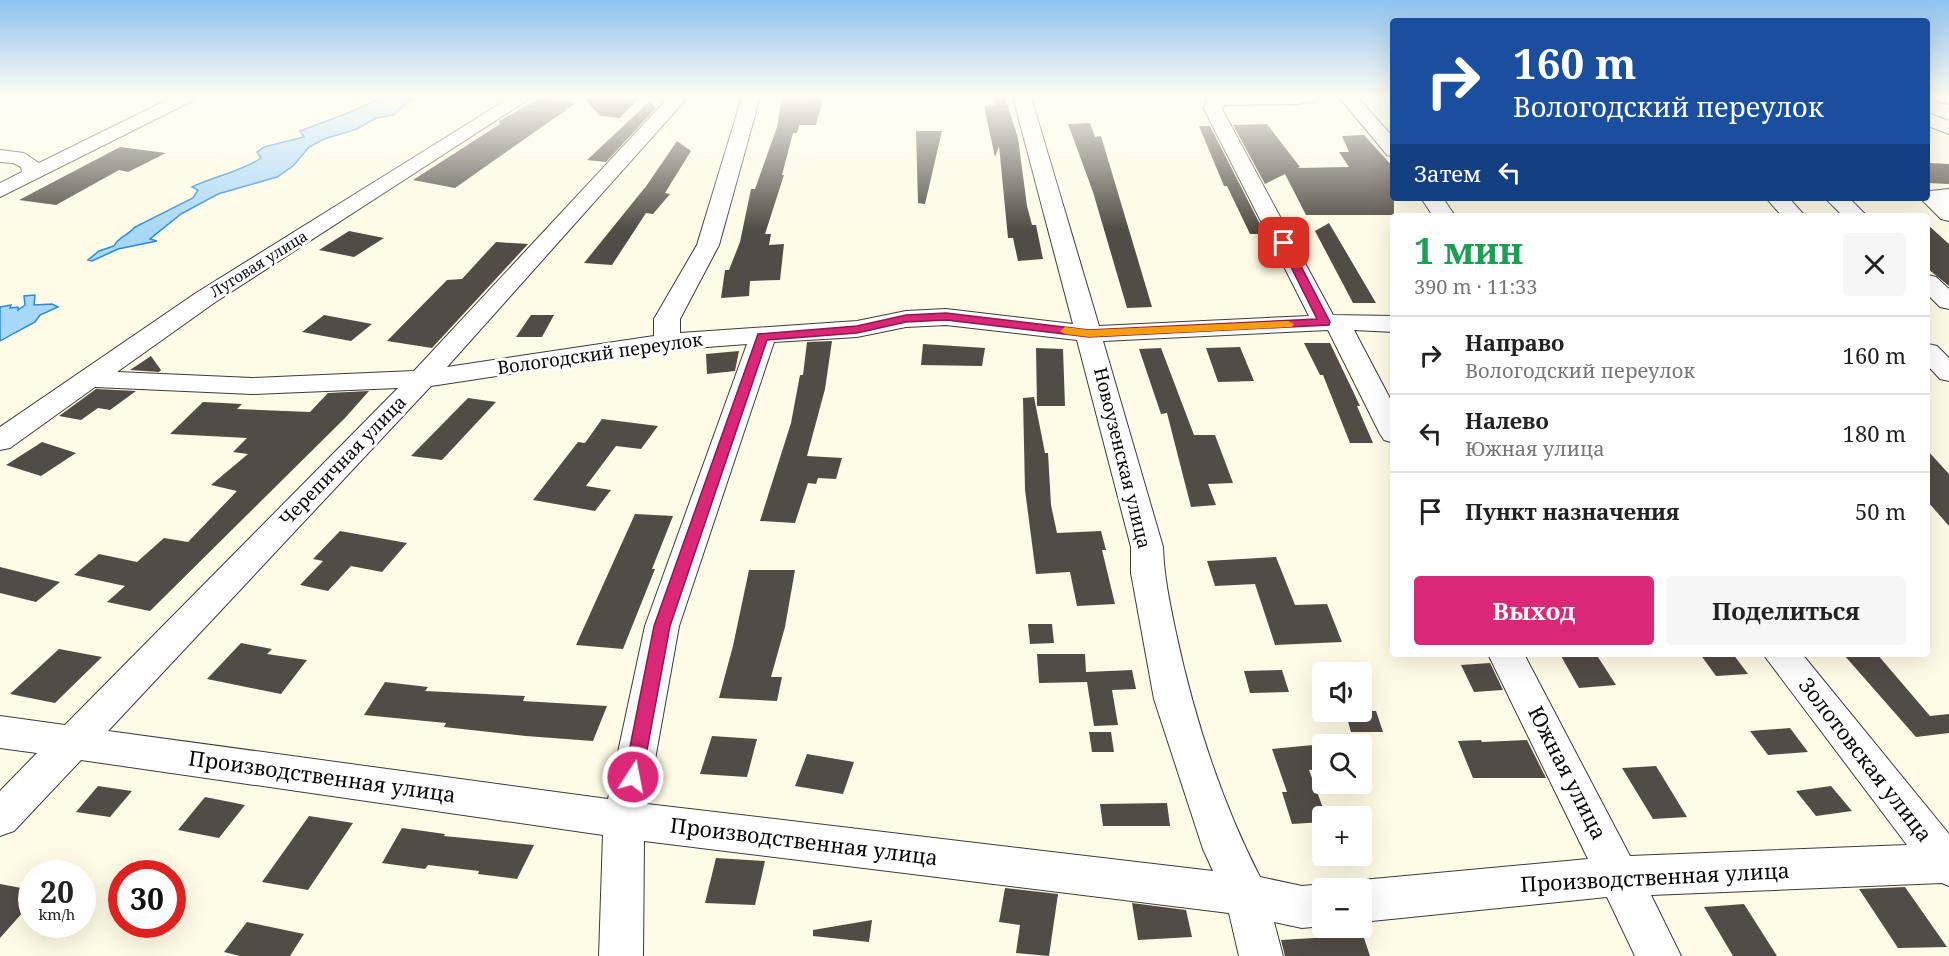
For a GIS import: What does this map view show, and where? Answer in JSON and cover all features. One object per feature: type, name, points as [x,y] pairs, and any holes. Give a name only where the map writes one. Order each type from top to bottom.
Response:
[{"type":"street","points":[[0,191],[97,142]]},
{"type":"street","name":"Луговая улица","points":[[0,441],[205,298],[452,142]]},
{"type":"street","name":"Черепичная улица","points":[[0,818],[422,379],[638,142]]},
{"type":"street","points":[[667,342],[667,319],[708,245],[738,142]]},
{"type":"street","name":"Новоузенская улица","points":[[1035,142],[1147,547],[1147,573],[1172,699],[1224,849],[1246,895],[1261,956]]},
{"type":"street","points":[[1231,142],[1390,427]]},
{"type":"street","points":[[0,156],[17,157],[24,160],[30,164],[33,174]]},
{"type":"street","points":[[1949,195],[1938,196],[1934,201],[1949,214]]},
{"type":"street","points":[[1780,201],[1791,213]]},
{"type":"street","points":[[1839,201],[1853,213]]},
{"type":"street","points":[[1930,284],[1949,302]]},
{"type":"street","name":"Вологодский переулок","points":[[92,379],[252,386],[422,379],[667,342],[857,329],[906,319],[946,317],[1089,334],[1331,322],[1390,324]]},
{"type":"street","points":[[621,956],[624,820],[662,626],[763,336]]},
{"type":"street","points":[[1930,341],[1949,342]]},
{"type":"street","points":[[1930,354],[1949,373]]},
{"type":"street","name":"Южная улица","points":[[1508,657],[1659,956]]},
{"type":"street","name":"Золотовская улица","points":[[1783,657],[1948,864]]},
{"type":"street","name":"Производственная улица","points":[[0,732],[624,820],[1246,895],[1302,908],[1312,907]]},
{"type":"street","name":"Производственная улица","points":[[1372,901],[1619,876],[1948,864]]},
{"type":"water","points":[[286,142],[319,142],[309,147],[293,166],[277,177],[218,194],[181,214],[150,239],[157,241],[118,249],[92,261],[88,260],[99,251],[114,246],[135,227],[193,198],[198,190],[192,187],[245,167],[261,158],[257,152],[264,147]]},
{"type":"water","points":[[35,295],[34,305],[52,304],[58,307],[40,315],[35,322],[0,341],[0,307],[11,305],[10,308],[18,307],[18,310],[25,305],[24,296]]},
{"type":"building","points":[[473,142],[521,142],[455,188],[413,180]]},
{"type":"building","points":[[607,142],[625,142],[606,162],[587,160]]},
{"type":"building","points":[[677,142],[691,151],[665,193],[670,194],[653,214],[646,213],[612,265],[584,263],[647,185]]},
{"type":"building","points":[[772,142],[791,142],[782,175],[784,175],[765,234],[771,234],[769,245],[784,244],[780,280],[750,281],[749,296],[721,298],[725,270],[729,270],[740,242],[751,189],[755,189]]},
{"type":"building","points":[[916,142],[940,142],[925,204],[918,203]]},
{"type":"building","points":[[992,142],[1018,142],[1027,206],[1032,225],[1036,225],[1043,259],[1018,261],[1013,238],[1008,238],[999,146],[995,157]]},
{"type":"building","points":[[1074,142],[1103,142],[1152,307],[1127,308],[1093,192]]},
{"type":"building","points":[[1206,142],[1218,142],[1265,234],[1250,234],[1227,186],[1224,186]]},
{"type":"building","points":[[1242,142],[1281,142],[1300,167],[1297,168],[1349,167],[1339,152],[1349,152],[1344,142],[1370,142],[1390,164],[1390,201],[1394,201],[1394,213],[1390,215],[1306,215],[1285,174],[1265,184]]},
{"type":"building","points":[[120,147],[166,153],[128,172],[119,170],[56,205],[19,200]]},
{"type":"building","points":[[1930,163],[1949,164],[1949,184],[1930,183]]},
{"type":"building","points":[[1329,223],[1376,303],[1353,303],[1315,231]]},
{"type":"building","points":[[1930,227],[1949,244],[1949,286],[1930,271]]},
{"type":"building","points":[[349,231],[384,238],[354,257],[319,250]]},
{"type":"building","points":[[496,242],[528,244],[432,348],[387,341],[447,280],[462,279]]},
{"type":"building","points":[[324,315],[372,324],[351,341],[302,332]]},
{"type":"building","points":[[531,315],[554,315],[542,337],[516,337]]},
{"type":"building","points":[[832,341],[825,389],[807,456],[842,458],[836,479],[818,478],[816,484],[808,483],[795,523],[760,521],[791,423],[800,375],[803,375],[807,342]]},
{"type":"building","points":[[1304,343],[1330,343],[1360,406],[1357,406],[1373,443],[1350,443],[1323,375],[1320,375]]},
{"type":"building","points":[[923,344],[985,348],[982,366],[921,365]]},
{"type":"building","points":[[1240,347],[1254,381],[1218,382],[1206,348]]},
{"type":"building","points":[[1036,348],[1063,349],[1065,406],[1037,406]]},
{"type":"building","points":[[1161,348],[1194,435],[1215,435],[1233,483],[1208,484],[1216,505],[1191,507],[1167,413],[1161,414],[1139,349]]},
{"type":"building","points":[[739,351],[735,371],[707,374],[706,354]]},
{"type":"building","points":[[151,356],[161,370],[159,372],[130,370]]},
{"type":"building","points":[[96,389],[136,391],[110,410],[98,408],[81,420],[59,416]]},
{"type":"building","points":[[369,391],[345,418],[150,611],[107,602],[125,586],[74,575],[99,554],[137,562],[164,538],[188,542],[237,491],[211,485],[248,454],[233,452],[247,438],[170,434],[203,402],[242,404],[237,409],[310,412],[328,393]]},
{"type":"building","points":[[1034,397],[1045,453],[1048,453],[1051,505],[1057,533],[1101,531],[1106,550],[1102,550],[1115,604],[1077,606],[1070,572],[1036,574],[1025,490],[1023,398]]},
{"type":"building","points":[[468,398],[496,402],[442,460],[411,456]]},
{"type":"building","points":[[602,419],[658,426],[641,449],[616,446],[586,486],[611,490],[595,511],[533,500],[578,442],[585,443]]},
{"type":"building","points":[[42,442],[76,453],[41,476],[6,465]]},
{"type":"building","points":[[1930,453],[1949,474],[1949,526],[1930,504]]},
{"type":"building","points":[[635,514],[673,516],[652,569],[655,569],[623,649],[576,645]]},
{"type":"building","points":[[340,531],[407,543],[382,572],[351,566],[328,591],[300,585],[323,561],[313,559]]},
{"type":"building","points":[[1276,557],[1295,605],[1327,604],[1342,642],[1275,645],[1255,584],[1215,586],[1207,561]]},
{"type":"building","points":[[0,567],[60,582],[36,602],[0,593]]},
{"type":"building","points":[[749,570],[795,570],[785,627],[771,677],[782,677],[777,701],[719,698]]},
{"type":"building","points":[[1028,624],[1052,624],[1054,643],[1030,644]]},
{"type":"building","points":[[241,643],[272,649],[267,654],[307,660],[281,694],[207,679]]},
{"type":"building","points":[[59,649],[102,657],[55,703],[10,694]]},
{"type":"building","points":[[1037,654],[1085,654],[1086,672],[1132,670],[1136,689],[1112,690],[1118,725],[1094,726],[1087,682],[1039,683]]},
{"type":"building","points":[[1562,657],[1598,657],[1616,685],[1579,688]]},
{"type":"building","points":[[1702,657],[1735,657],[1748,674],[1716,676]]},
{"type":"building","points":[[1846,657],[1880,657],[1930,716],[1949,714],[1949,733],[1916,737]]},
{"type":"building","points":[[1490,663],[1503,690],[1474,692],[1461,665]]},
{"type":"building","points":[[1282,670],[1289,692],[1250,693],[1244,671]]},
{"type":"building","points":[[385,682],[428,687],[425,691],[525,696],[523,701],[607,706],[593,741],[444,727],[446,723],[364,715]]},
{"type":"building","points":[[1372,711],[1376,711],[1383,732],[1351,732],[1348,722],[1372,722]]},
{"type":"building","points":[[1790,728],[1808,752],[1768,755],[1750,731]]},
{"type":"building","points":[[1089,732],[1111,732],[1114,752],[1092,752]]},
{"type":"building","points":[[712,736],[757,739],[747,777],[700,774]]},
{"type":"building","points":[[1481,740],[1482,742],[1527,740],[1546,778],[1473,778],[1458,741]]},
{"type":"building","points":[[1312,745],[1312,770],[1309,770],[1312,778],[1312,794],[1318,794],[1322,806],[1312,806],[1312,823],[1292,824],[1282,792],[1287,792],[1272,749]]},
{"type":"building","points":[[807,754],[854,762],[843,794],[795,786]]},
{"type":"building","points":[[1656,766],[1687,817],[1653,819],[1622,768]]},
{"type":"building","points":[[98,786],[132,791],[110,817],[76,812]]},
{"type":"building","points":[[1831,786],[1852,811],[1816,816],[1796,791]]},
{"type":"building","points":[[205,797],[245,805],[219,838],[178,830]]},
{"type":"building","points":[[1167,803],[1170,826],[1103,826],[1100,804]]},
{"type":"building","points":[[309,816],[353,823],[308,890],[262,882]]},
{"type":"building","points":[[402,828],[445,834],[444,836],[534,845],[517,879],[478,874],[479,871],[428,865],[425,869],[382,863]]},
{"type":"building","points":[[716,858],[765,861],[755,905],[705,903]]},
{"type":"building","points":[[0,884],[18,887],[18,918],[0,938]]},
{"type":"building","points":[[1905,887],[1947,947],[1898,948],[1859,889]]},
{"type":"building","points":[[1005,888],[1058,894],[1049,956],[1016,953],[1020,925],[999,922]]},
{"type":"building","points":[[1132,903],[1186,910],[1192,937],[1138,940]]},
{"type":"building","points":[[1744,904],[1777,956],[1733,956],[1704,907]]},
{"type":"building","points":[[872,920],[869,942],[813,936],[813,930]]},
{"type":"building","points":[[247,922],[304,934],[290,956],[240,956],[224,952]]},
{"type":"building","points":[[1364,938],[1370,956],[1285,956],[1281,940]]},
{"type":"slow traffic","points":[[1065,331],[1089,334],[1288,324]]},
{"type":"route","points":[[633,777],[662,626],[710,482],[763,336],[857,329],[906,319],[946,317],[1089,334],[1325,322],[1284,243]]}]
